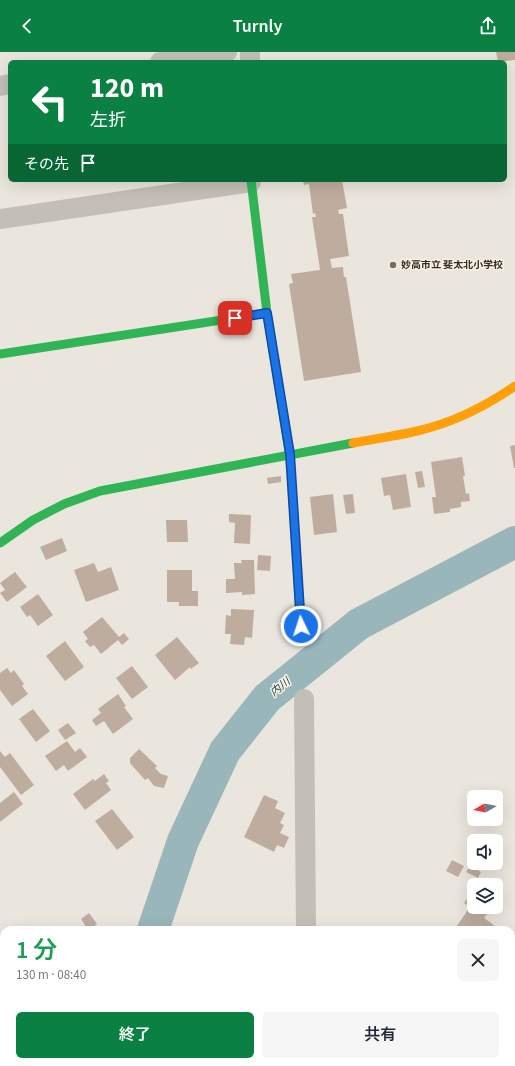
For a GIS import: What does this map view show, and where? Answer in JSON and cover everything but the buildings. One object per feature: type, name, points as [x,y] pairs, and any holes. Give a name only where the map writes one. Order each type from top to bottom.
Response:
[{"type":"street","points":[[173,60],[227,52]]},
{"type":"street","points":[[0,219],[244,182]]},
{"type":"street","points":[[251,182],[267,313],[290,454],[301,626]]},
{"type":"street","points":[[0,354],[267,313]]},
{"type":"street","points":[[0,543],[33,520],[64,504],[100,491],[418,430],[459,417],[498,398],[515,386]]},
{"type":"street","points":[[304,699],[306,926]]},
{"type":"waterway","name":"内川","points":[[154,926],[183,841],[225,751],[267,698],[359,624],[515,542]]},
{"type":"traffic: fast","points":[[251,182],[267,313],[290,457]]},
{"type":"traffic: fast","points":[[0,354],[267,313]]},
{"type":"traffic: fast","points":[[0,543],[33,520],[64,504],[100,491],[353,443]]},
{"type":"traffic: slow","points":[[353,443],[409,433],[430,428],[456,419],[480,407],[515,386]]},
{"type":"traffic: slow","points":[[290,457],[301,626]]},
{"type":"place","name":"妙高市立 斐太北小学校","points":[[393,265]]},
{"type":"route","points":[[235,318],[267,313],[290,454],[301,626]]}]
